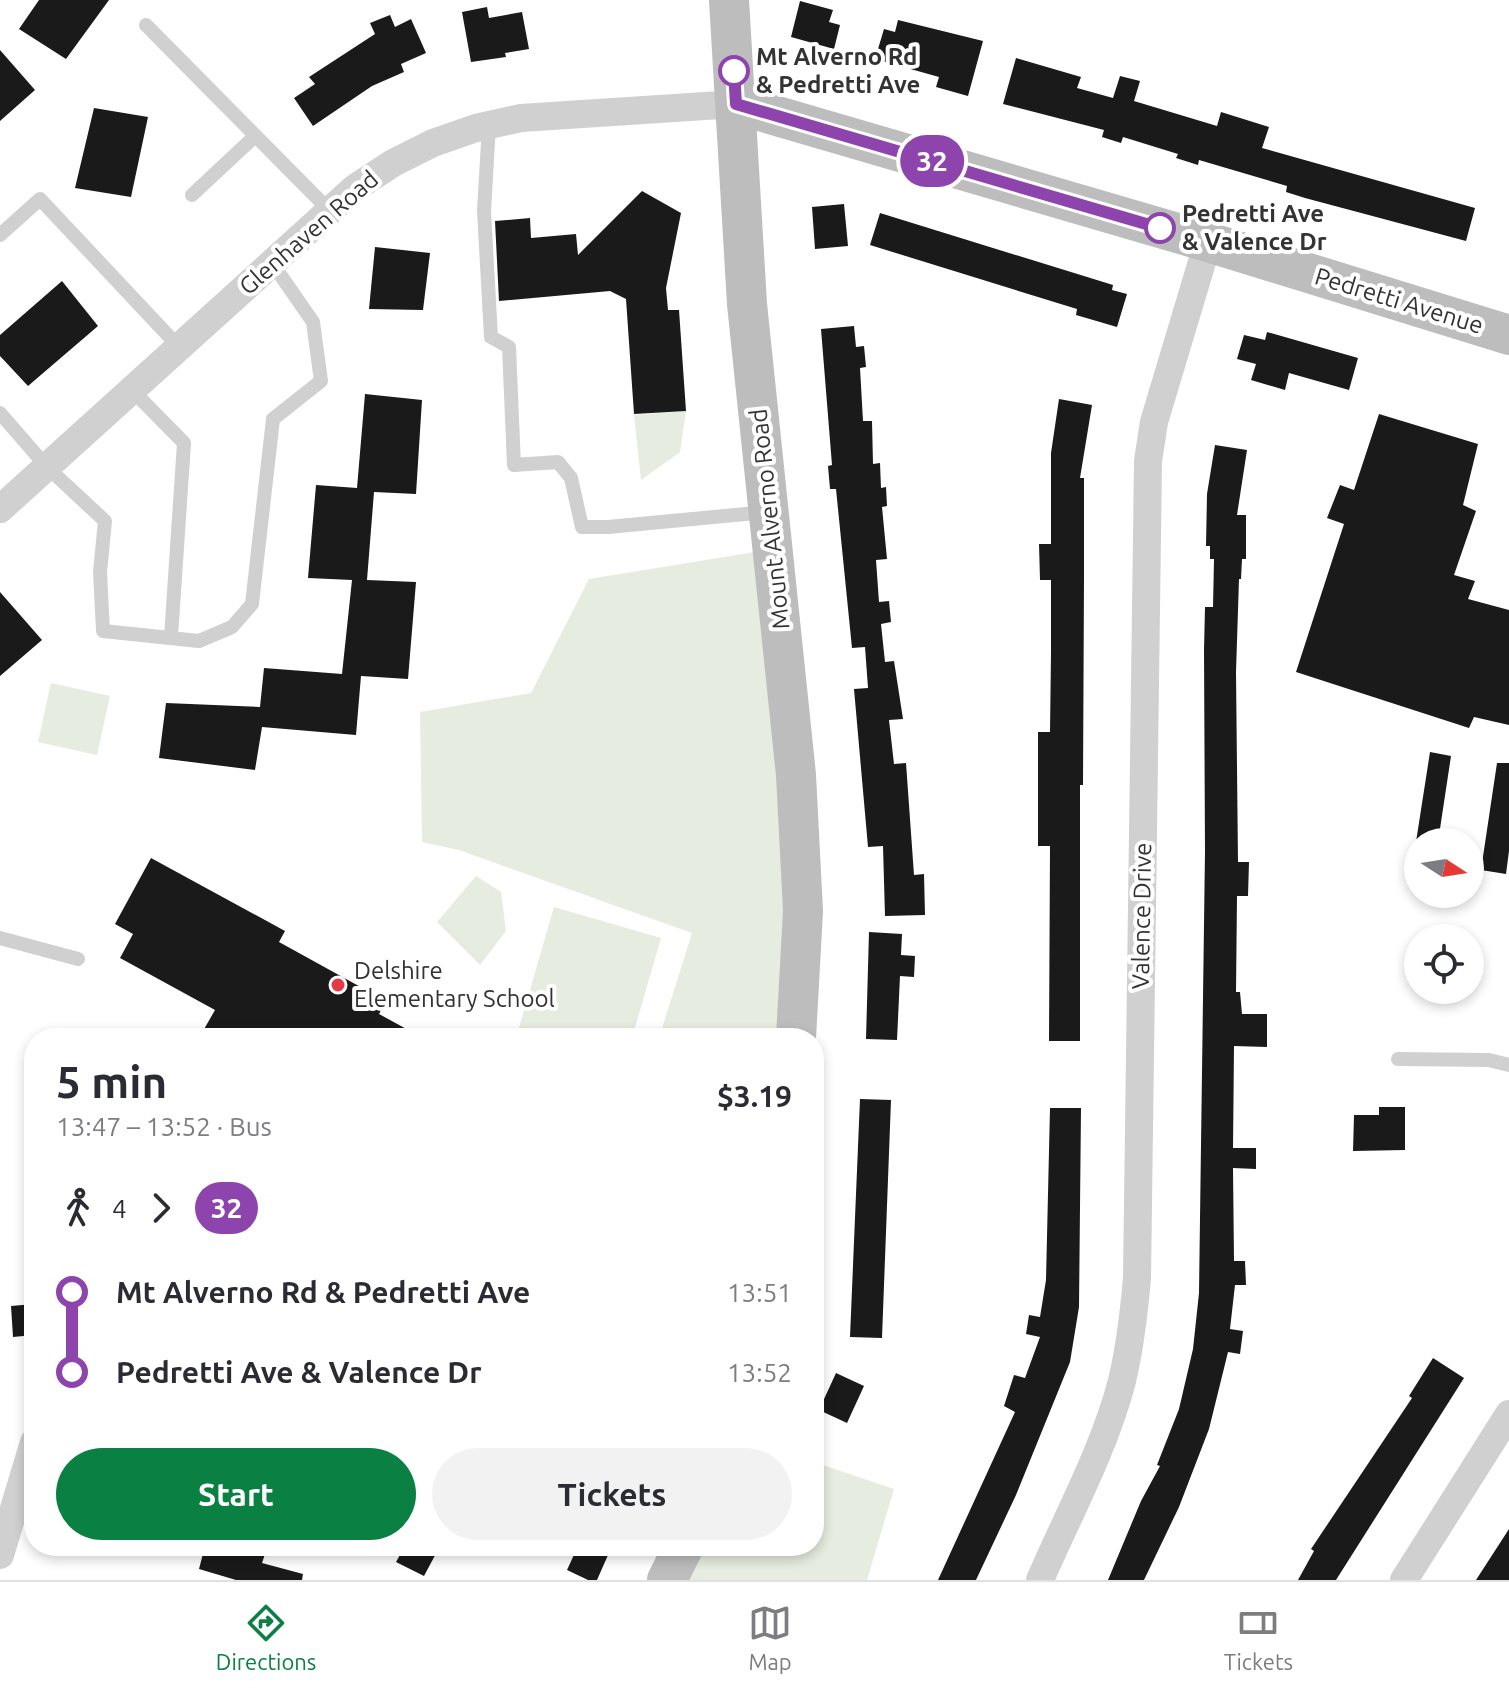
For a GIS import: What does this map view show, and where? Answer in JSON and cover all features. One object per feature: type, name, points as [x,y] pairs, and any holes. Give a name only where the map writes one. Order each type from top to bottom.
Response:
[{"type":"street","name":"Mount Alverno Road","points":[[729,0],[747,304],[796,775],[803,911],[797,1028]]},
{"type":"street","name":"Glenhaven Road","points":[[0,509],[355,188],[393,163],[433,143],[521,118],[736,104]]},
{"type":"street","name":"Pedretti Avenue","points":[[736,104],[1208,242],[1509,335]]},
{"type":"street","name":"Valence Drive","points":[[1040,1580],[1107,1429],[1132,1337],[1137,1278],[1148,461],[1154,422],[1208,242]]},
{"type":"street","points":[[1404,1580],[1509,1414]]},
{"type":"street","points":[[0,1555],[24,1475]]},
{"type":"street","points":[[667,1580],[679,1556]]},
{"type":"lane","points":[[146,25],[330,211]]},
{"type":"lane","points":[[489,125],[484,211],[491,337],[509,347],[514,465],[558,462],[571,478],[582,527],[769,512]]},
{"type":"lane","points":[[192,195],[255,136]]},
{"type":"lane","points":[[0,235],[40,199],[179,347]]},
{"type":"lane","points":[[0,413],[47,467],[105,521],[100,572],[103,631],[199,641],[232,627],[252,604],[273,419],[321,381],[313,322],[272,263]]},
{"type":"lane","points":[[132,390],[184,443],[171,637]]},
{"type":"lane","points":[[0,938],[78,959]]},
{"type":"lane","points":[[1398,1059],[1489,1060],[1509,1065]]},
{"type":"shaded area","points":[[686,411],[680,452],[641,480],[634,415]]},
{"type":"shaded area","points":[[773,549],[796,1028],[662,1028],[692,933],[459,850],[422,842],[420,712],[531,693],[589,579]]},
{"type":"shaded area","points":[[51,683],[110,696],[97,755],[38,742]]},
{"type":"shaded area","points":[[476,876],[501,892],[506,931],[480,965],[437,922]]},
{"type":"shaded area","points":[[554,907],[661,938],[635,1028],[519,1028]]},
{"type":"shaded area","points":[[824,1465],[894,1489],[867,1580],[667,1580],[679,1556],[824,1556]]},
{"type":"building","points":[[39,0],[109,0],[66,59],[19,29]]},
{"type":"building","points":[[800,1],[833,10],[829,22],[840,25],[834,49],[791,37]]},
{"type":"building","points":[[487,7],[489,18],[522,12],[529,49],[505,53],[506,57],[471,62],[462,12]]},
{"type":"building","points":[[390,15],[395,27],[411,19],[426,53],[401,64],[404,72],[372,86],[313,126],[294,98],[315,84],[309,77],[375,34],[370,23]]},
{"type":"building","points":[[898,20],[983,41],[968,96],[936,87],[939,77],[875,59],[884,29],[895,32]]},
{"type":"building","points":[[0,50],[35,90],[0,121]]},
{"type":"building","points":[[1016,58],[1081,77],[1077,88],[1113,98],[1120,76],[1140,81],[1134,101],[1217,126],[1221,112],[1269,127],[1262,148],[1475,208],[1466,241],[1305,198],[1286,192],[1287,186],[1199,160],[1198,165],[1176,158],[1178,154],[1123,137],[1121,143],[1102,137],[1104,130],[1003,104]]},
{"type":"building","points":[[94,108],[148,117],[131,197],[75,188]]},
{"type":"building","points":[[642,191],[681,213],[666,288],[668,310],[679,310],[686,411],[634,414],[626,299],[610,291],[499,301],[495,221],[530,218],[531,238],[576,234],[578,255]]},
{"type":"building","points":[[844,204],[848,246],[815,249],[812,207]]},
{"type":"building","points":[[880,213],[1113,285],[1112,290],[1127,294],[1117,327],[1076,315],[1077,309],[870,245]]},
{"type":"building","points":[[375,247],[430,253],[423,310],[369,309]]},
{"type":"building","points":[[62,281],[98,326],[28,386],[0,356],[0,335]]},
{"type":"building","points":[[854,326],[856,347],[864,346],[866,367],[860,368],[863,421],[872,421],[873,464],[880,463],[881,488],[886,487],[887,506],[882,507],[887,559],[876,560],[879,602],[889,601],[891,622],[881,624],[885,662],[894,661],[903,719],[889,720],[894,764],[906,763],[914,875],[924,874],[925,915],[885,916],[883,846],[868,847],[854,689],[868,688],[865,647],[852,648],[836,489],[830,489],[828,466],[832,465],[821,329]]},
{"type":"building","points":[[1267,332],[1358,358],[1349,390],[1289,373],[1285,390],[1251,380],[1256,364],[1237,359],[1244,335],[1265,340]]},
{"type":"building","points":[[365,394],[422,400],[416,494],[374,492],[367,580],[416,582],[408,679],[361,676],[356,735],[262,727],[255,770],[159,758],[166,703],[260,707],[264,668],[342,674],[352,580],[308,578],[316,485],[357,488]]},
{"type":"building","points":[[1059,399],[1092,405],[1080,478],[1084,478],[1084,577],[1080,1041],[1049,1041],[1050,846],[1038,846],[1038,732],[1050,732],[1051,653],[1051,580],[1040,580],[1039,544],[1051,544],[1051,453]]},
{"type":"building","points":[[1379,414],[1478,444],[1463,505],[1476,511],[1454,575],[1475,581],[1468,599],[1509,610],[1509,725],[1474,717],[1469,728],[1296,672],[1344,524],[1327,518],[1340,485],[1354,490]]},
{"type":"building","points":[[1215,445],[1247,450],[1237,515],[1246,515],[1246,559],[1242,559],[1239,579],[1236,672],[1238,862],[1249,862],[1248,896],[1237,896],[1236,992],[1240,992],[1242,1014],[1267,1014],[1267,1047],[1234,1046],[1233,1148],[1256,1148],[1256,1169],[1233,1168],[1234,1261],[1245,1261],[1246,1285],[1235,1285],[1230,1329],[1243,1331],[1240,1354],[1228,1352],[1209,1429],[1179,1507],[1144,1580],[1108,1580],[1141,1501],[1160,1466],[1157,1465],[1179,1409],[1193,1349],[1199,1293],[1205,851],[1204,650],[1205,607],[1213,607],[1214,559],[1210,559],[1210,546],[1206,546],[1207,494]]},
{"type":"building","points":[[0,592],[42,640],[0,676]]},
{"type":"building","points":[[1430,752],[1451,756],[1440,828],[1418,828]]},
{"type":"building","points":[[1497,763],[1509,763],[1506,874],[1484,870],[1484,850]]},
{"type":"building","points":[[151,858],[285,931],[279,942],[386,1001],[379,1014],[405,1028],[205,1028],[215,1010],[120,958],[133,934],[115,924]]},
{"type":"building","points":[[869,932],[902,934],[901,955],[915,956],[914,977],[900,976],[897,1040],[866,1039]]},
{"type":"building","points":[[860,1099],[891,1100],[882,1338],[850,1337]]},
{"type":"building","points":[[1379,1107],[1405,1107],[1405,1150],[1353,1151],[1354,1115],[1379,1115]]},
{"type":"building","points":[[1050,1108],[1081,1108],[1079,1307],[1070,1362],[1016,1495],[976,1580],[938,1580],[1015,1412],[1004,1406],[1014,1375],[1025,1378],[1040,1337],[1026,1334],[1029,1315],[1040,1317],[1046,1280]]},
{"type":"building","points":[[24,1305],[24,1336],[13,1337],[11,1306]]},
{"type":"building","points":[[1433,1358],[1464,1378],[1336,1580],[1298,1580],[1314,1551],[1311,1549],[1412,1398],[1409,1396]]},
{"type":"building","points":[[836,1373],[864,1386],[847,1423],[824,1412],[824,1399]]},
{"type":"building","points":[[1509,1529],[1509,1580],[1476,1580]]},
{"type":"building","points":[[202,1556],[264,1556],[262,1563],[303,1574],[302,1580],[236,1580],[199,1569]]},
{"type":"building","points":[[399,1556],[435,1556],[424,1576],[396,1562]]},
{"type":"building","points":[[573,1556],[608,1556],[597,1580],[588,1580],[567,1570]]},
{"type":"bus line","name":"32","points":[[734,71],[736,104],[1160,228]]},
{"type":"place","name":"Mt Alverno Rd & Pedretti Ave","points":[[734,71]]},
{"type":"place","name":"Pedretti Ave & Valence Dr","points":[[1160,228]]},
{"type":"place","name":"Delshire Elementary School","points":[[338,985]]}]
